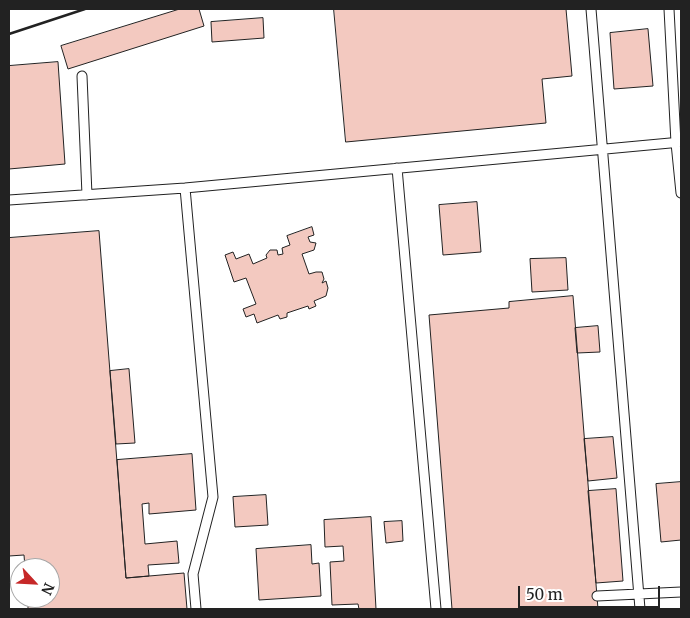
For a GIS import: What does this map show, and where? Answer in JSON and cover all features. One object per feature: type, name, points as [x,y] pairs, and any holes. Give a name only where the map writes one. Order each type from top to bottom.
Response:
[{"type":"lane","points":[[591,9],[640,609]]},
{"type":"lane","points":[[669,9],[681,193]]},
{"type":"lane","points":[[82,76],[87,195]]},
{"type":"lane","points":[[9,200],[185,188],[679,142]]},
{"type":"lane","points":[[397,168],[436,609]]},
{"type":"lane","points":[[185,188],[213,497],[193,574],[196,609]]},
{"type":"lane","points":[[597,596],[681,592]]},
{"type":"building","points":[[180,9],[199,9],[204,26],[68,69],[61,46]]},
{"type":"building","points":[[334,9],[566,9],[572,76],[542,79],[546,123],[346,142]]},
{"type":"building","points":[[263,18],[264,38],[212,42],[211,22]]},
{"type":"building","points":[[648,29],[653,86],[614,89],[610,33]]},
{"type":"building","points":[[58,62],[65,164],[9,169],[9,66]]},
{"type":"building","points":[[477,202],[481,252],[443,255],[439,205]]},
{"type":"building","points":[[312,227],[314,235],[308,237],[310,242],[316,243],[314,250],[302,254],[309,274],[322,272],[324,279],[322,283],[326,281],[328,288],[326,296],[314,301],[316,306],[309,309],[308,306],[287,313],[287,317],[280,319],[278,315],[257,323],[254,314],[246,317],[243,309],[256,304],[246,278],[234,282],[225,255],[233,252],[236,259],[249,254],[253,264],[267,258],[266,255],[270,250],[277,250],[278,255],[283,254],[282,248],[290,245],[287,236]]},
{"type":"building","points":[[99,231],[126,578],[184,573],[187,609],[28,609],[60,608],[60,558],[24,558],[24,555],[9,556],[9,238]]},
{"type":"building","points":[[566,258],[568,290],[532,292],[530,259]]},
{"type":"building","points":[[573,296],[598,609],[452,609],[429,315],[509,308],[509,302]]},
{"type":"building","points":[[598,326],[600,352],[577,353],[575,328]]},
{"type":"building","points":[[129,369],[135,443],[116,444],[110,371]]},
{"type":"building","points":[[613,437],[617,478],[588,481],[584,439]]},
{"type":"building","points":[[192,454],[196,510],[149,514],[149,503],[142,504],[145,544],[177,541],[179,563],[148,565],[149,576],[126,578],[117,460]]},
{"type":"building","points":[[681,482],[681,540],[661,542],[656,484]]},
{"type":"building","points":[[616,489],[623,581],[596,583],[588,491]]},
{"type":"building","points":[[266,495],[268,525],[235,527],[233,497]]},
{"type":"building","points":[[371,517],[376,609],[359,609],[358,604],[332,605],[330,562],[344,561],[343,546],[325,547],[324,520]]},
{"type":"building","points":[[402,521],[403,541],[386,543],[384,522]]},
{"type":"building","points":[[311,545],[312,564],[319,563],[321,596],[259,600],[256,549]]},
{"type":"wall","points":[[9,34],[85,9]]}]
